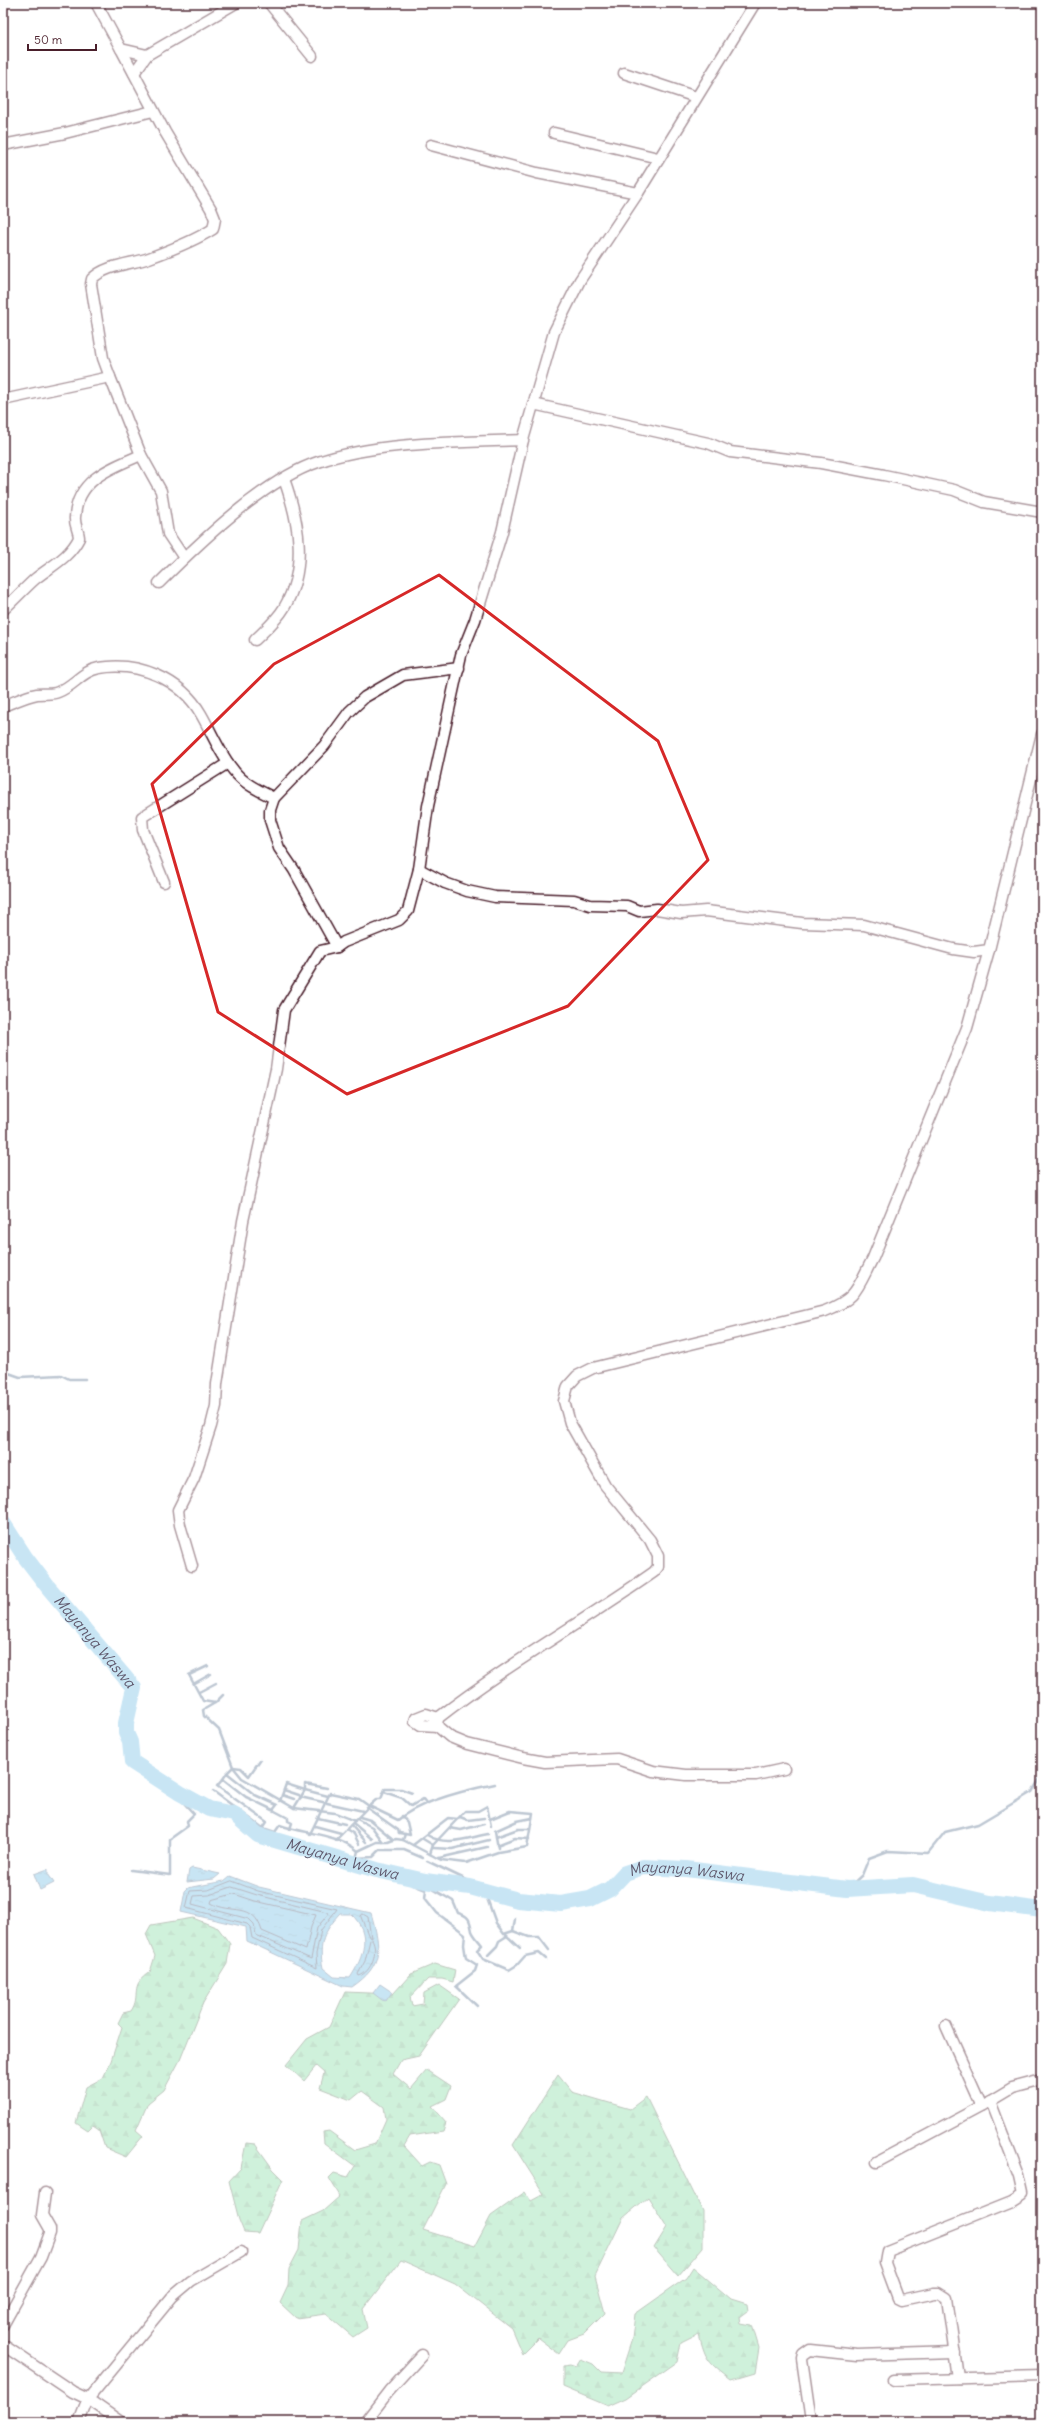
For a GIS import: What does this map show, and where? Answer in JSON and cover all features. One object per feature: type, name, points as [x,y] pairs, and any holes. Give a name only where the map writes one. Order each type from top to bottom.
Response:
[{"type":"street","points":[[96,3],[153,111],[204,194],[215,219],[214,229],[195,240],[149,258],[101,273],[92,279],[99,335],[110,377],[141,455],[161,491],[168,534],[184,558]]},
{"type":"street","points":[[134,73],[147,55],[236,3]]},
{"type":"street","points":[[269,3],[312,56]]},
{"type":"street","points":[[192,1566],[180,1525],[178,1510],[194,1478],[216,1406],[217,1384],[243,1221],[276,1069],[284,1010],[320,951],[337,947],[344,942],[399,920],[408,912],[419,869],[430,799],[461,654],[475,620],[502,532],[532,404],[554,332],[566,306],[754,3]]},
{"type":"street","points":[[121,49],[147,55]]},
{"type":"street","points":[[624,73],[696,97]]},
{"type":"street","points":[[3,145],[65,133],[153,111]]},
{"type":"street","points":[[554,134],[658,158]]},
{"type":"street","points":[[431,145],[537,173],[638,192]]},
{"type":"street","points":[[3,400],[110,377]]},
{"type":"street","points":[[532,404],[708,443],[730,452],[821,464],[884,475],[954,490],[984,502],[1042,512]]},
{"type":"street","points":[[159,583],[184,558],[238,511],[284,479],[317,462],[367,451],[523,440]]},
{"type":"street","points":[[3,610],[36,578],[63,560],[76,543],[79,535],[75,523],[76,505],[82,492],[90,481],[102,472],[141,455]]},
{"type":"street","points":[[255,640],[284,609],[292,590],[298,564],[299,535],[284,479]]},
{"type":"street","points":[[3,706],[37,694],[59,692],[83,673],[98,668],[131,667],[159,676],[184,693],[200,713],[228,763],[244,781],[274,798]]},
{"type":"street","points":[[337,947],[275,839],[270,810],[274,798],[324,746],[349,712],[365,697],[403,674],[459,668]]},
{"type":"street","points":[[784,1769],[756,1775],[686,1774],[654,1771],[617,1759],[545,1762],[468,1744],[450,1737],[437,1722],[524,1658],[615,1600],[658,1567],[658,1556],[650,1540],[606,1485],[570,1423],[564,1401],[571,1381],[583,1372],[619,1361],[825,1312],[849,1300],[854,1293],[873,1258],[967,1028],[1042,734]]},
{"type":"street","points":[[164,882],[157,869],[143,830],[142,817],[228,763]]},
{"type":"street","points":[[419,869],[467,891],[495,897],[574,900],[590,905],[627,906],[639,911],[706,911],[802,923],[864,924],[953,949],[974,952],[988,950]]},
{"type":"street","points":[[946,2026],[986,2103],[1019,2176],[1024,2194],[1012,2201],[887,2251],[885,2259],[898,2298],[902,2300],[934,2293],[939,2293],[947,2298],[958,2378]]},
{"type":"street","points":[[877,2162],[1020,2084],[1042,2080]]},
{"type":"street","points":[[3,2325],[41,2257],[50,2233],[50,2229],[42,2215],[45,2193]]},
{"type":"street","points":[[79,2422],[88,2399],[172,2296],[191,2281],[241,2252]]},
{"type":"street","points":[[3,2345],[73,2392],[88,2399],[122,2422]]},
{"type":"street","points":[[811,2422],[802,2360],[803,2354],[810,2350],[857,2355],[955,2352]]},
{"type":"street","points":[[365,2422],[389,2391],[422,2355]]},
{"type":"street","points":[[894,2380],[1042,2376]]},
{"type":"highlighted area","points":[[439,575],[658,741],[708,860],[568,1006],[347,1094],[218,1012],[152,784],[274,664]]},
{"type":"green space","points":[[193,1918],[218,1928],[230,1944],[227,1964],[203,2003],[180,2060],[164,2090],[148,2103],[136,2130],[143,2136],[126,2157],[105,2148],[99,2130],[93,2126],[88,2131],[76,2123],[86,2087],[103,2078],[111,2061],[122,2027],[118,2023],[123,2013],[131,2011],[136,2000],[137,1986],[143,1977],[150,1972],[155,1956],[146,1934],[151,1925]]},
{"type":"green space","points":[[435,1964],[455,1970],[453,1982],[442,1979],[428,1979],[410,1998],[412,2006],[423,2004],[424,1993],[439,1985],[459,1999],[419,2056],[401,2060],[393,2074],[411,2089],[427,2070],[451,2086],[446,2099],[432,2106],[446,2122],[443,2131],[410,2136],[404,2146],[422,2166],[430,2162],[439,2165],[446,2184],[423,2230],[475,2246],[491,2216],[525,2192],[531,2201],[544,2194],[513,2145],[558,2075],[572,2092],[630,2109],[646,2097],[703,2212],[703,2247],[678,2276],[654,2248],[667,2227],[648,2197],[623,2218],[595,2276],[605,2313],[584,2334],[568,2340],[559,2354],[538,2338],[522,2354],[511,2328],[455,2284],[401,2260],[363,2309],[367,2328],[353,2337],[326,2314],[296,2318],[280,2303],[288,2286],[289,2269],[299,2250],[302,2221],[323,2211],[340,2196],[329,2178],[334,2173],[348,2177],[355,2166],[324,2143],[323,2132],[329,2131],[355,2150],[375,2144],[386,2119],[384,2107],[362,2091],[351,2100],[320,2088],[324,2073],[316,2066],[304,2081],[286,2065],[307,2039],[329,2027],[345,1992],[393,1994],[411,1974]]},
{"type":"green space","points":[[246,2143],[255,2144],[273,2169],[283,2179],[258,2233],[244,2232],[239,2220],[229,2181],[241,2168]]},
{"type":"green space","points":[[693,2267],[731,2299],[747,2304],[748,2311],[740,2317],[741,2323],[752,2325],[759,2348],[755,2373],[731,2380],[717,2369],[706,2356],[699,2334],[681,2343],[677,2362],[626,2398],[608,2406],[563,2387],[563,2366],[570,2365],[576,2367],[581,2359],[593,2364],[601,2372],[621,2373],[632,2339],[635,2314],[686,2278]]},
{"type":"water","points":[[192,1868],[220,1874],[214,1879],[187,1882],[189,1870]]},
{"type":"water","points":[[48,1869],[48,1874],[54,1883],[40,1890],[34,1874]]},
{"type":"water","points":[[230,1876],[259,1887],[371,1913],[378,1946],[375,1963],[370,1971],[352,1987],[343,1986],[247,1941],[246,1927],[181,1912],[185,1891],[188,1888],[224,1881]],"holes":[[[340,1914],[351,1914],[358,1921],[362,1929],[364,1937],[362,1954],[350,1978],[334,1977],[323,1968],[321,1952],[322,1945],[326,1932],[334,1920]]]},
{"type":"water","points":[[380,1984],[392,1992],[386,2001],[382,2000],[373,1993]]},
{"type":"waterway","points":[[3,1371],[20,1377],[61,1375],[69,1379],[85,1379]]},
{"type":"waterway","name":"Mayanya Waswa","points":[[3,1523],[25,1557],[48,1587],[134,1688],[126,1723],[126,1733],[130,1742],[132,1762],[180,1793],[209,1809],[234,1814],[258,1835],[377,1870],[425,1881],[470,1887],[518,1900],[561,1904],[590,1899],[610,1889],[625,1873],[643,1867],[686,1869],[847,1889],[913,1885],[990,1903],[1042,1910]]},
{"type":"waterway","points":[[208,1666],[189,1675],[203,1701],[215,1703]]},
{"type":"waterway","points":[[195,1683],[211,1674]]},
{"type":"waterway","points":[[199,1692],[216,1683]]},
{"type":"waterway","points":[[223,1695],[215,1703],[203,1710],[204,1716],[219,1730],[233,1767],[242,1778],[294,1808],[335,1813],[355,1821]]},
{"type":"waterway","points":[[260,1760],[249,1776],[241,1768],[233,1767],[227,1773],[255,1795],[277,1805],[273,1810],[288,1818],[288,1821],[292,1823],[290,1829]]},
{"type":"waterway","points":[[227,1773],[223,1779],[246,1797],[273,1810]]},
{"type":"waterway","name":"Mayanya Waswa","points":[[847,1889],[862,1875],[869,1858],[888,1851],[928,1853],[945,1832],[978,1824],[1032,1792],[1042,1775]]},
{"type":"waterway","points":[[223,1779],[217,1786],[267,1822],[263,1828],[275,1832],[280,1825],[341,1841],[358,1851]]},
{"type":"waterway","points":[[280,1801],[286,1784],[305,1790],[294,1808]]},
{"type":"waterway","points":[[327,1788],[305,1784],[305,1790],[328,1796]]},
{"type":"waterway","points":[[336,1840],[369,1806],[398,1820],[407,1813],[430,1802],[471,1789],[495,1784]]},
{"type":"waterway","points":[[310,1834],[330,1793],[359,1799],[369,1806],[377,1799],[381,1799],[385,1789],[401,1789],[412,1793]]},
{"type":"waterway","points":[[284,1790],[299,1795]]},
{"type":"waterway","points":[[213,1791],[263,1828]]},
{"type":"waterway","points":[[384,1792],[402,1798],[411,1806],[423,1799],[427,1804]]},
{"type":"waterway","points":[[131,1870],[170,1875],[170,1839],[188,1826],[187,1821],[194,1814],[181,1800],[180,1793]]},
{"type":"waterway","points":[[282,1795],[294,1799]]},
{"type":"waterway","points":[[300,1797],[363,1811]]},
{"type":"waterway","points":[[430,1854],[433,1845],[465,1811],[478,1811],[487,1806],[491,1826]]},
{"type":"waterway","points":[[367,1808],[398,1830],[399,1833],[405,1834]]},
{"type":"waterway","points":[[355,1863],[358,1851],[377,1842],[388,1842],[396,1839],[403,1840],[441,1860],[466,1863],[498,1852],[527,1847],[533,1813],[510,1811],[490,1819]]},
{"type":"waterway","points":[[402,1816],[407,1822],[410,1835],[405,1834],[403,1840]]},
{"type":"waterway","points":[[360,1817],[370,1820],[394,1840]]},
{"type":"waterway","points":[[460,1817],[468,1820],[484,1818]]},
{"type":"waterway","points":[[318,1818],[345,1824]]},
{"type":"waterway","points":[[413,1845],[448,1818],[458,1819]]},
{"type":"waterway","points":[[498,1848],[495,1831],[517,1821],[532,1818]]},
{"type":"waterway","points":[[357,1819],[372,1827],[383,1842]]},
{"type":"waterway","points":[[353,1823],[372,1839]]},
{"type":"waterway","points":[[450,1828],[461,1830],[484,1824]]},
{"type":"waterway","points":[[351,1825],[366,1842]]},
{"type":"waterway","points":[[315,1826],[341,1833]]},
{"type":"waterway","points":[[346,1829],[354,1834],[359,1844]]},
{"type":"waterway","points":[[496,1837],[518,1829],[530,1829]]},
{"type":"waterway","points":[[427,1835],[434,1839],[449,1841],[488,1834]]},
{"type":"waterway","points":[[497,1845],[515,1838],[529,1839]]},
{"type":"waterway","points":[[423,1839],[433,1845]]},
{"type":"waterway","points":[[433,1848],[452,1849],[489,1840]]},
{"type":"waterway","points":[[439,1858],[487,1847]]},
{"type":"waterway","points":[[356,1858],[373,1857],[380,1850],[404,1850],[423,1858]]},
{"type":"waterway","points":[[427,1861],[469,1881],[470,1887]]},
{"type":"waterway","points":[[398,1879],[426,1890],[425,1898],[437,1913],[465,1934],[464,1945],[466,1958],[477,1965],[475,1971],[456,1986],[477,2006]]},
{"type":"waterway","points":[[425,1881],[426,1885],[453,1901],[458,1913],[469,1919],[472,1931],[482,1945],[477,1950],[483,1959],[509,1970],[517,1965],[525,1956],[539,1953],[546,1959]]},
{"type":"waterway","points":[[484,1890],[496,1923],[504,1934],[513,1931],[515,1919]]},
{"type":"waterway","points":[[513,1931],[529,1937],[539,1937],[549,1950]]},
{"type":"waterway","points":[[506,1935],[520,1948]]},
{"type":"waterway","points":[[488,1955],[497,1946],[499,1941],[507,1936]]}]
